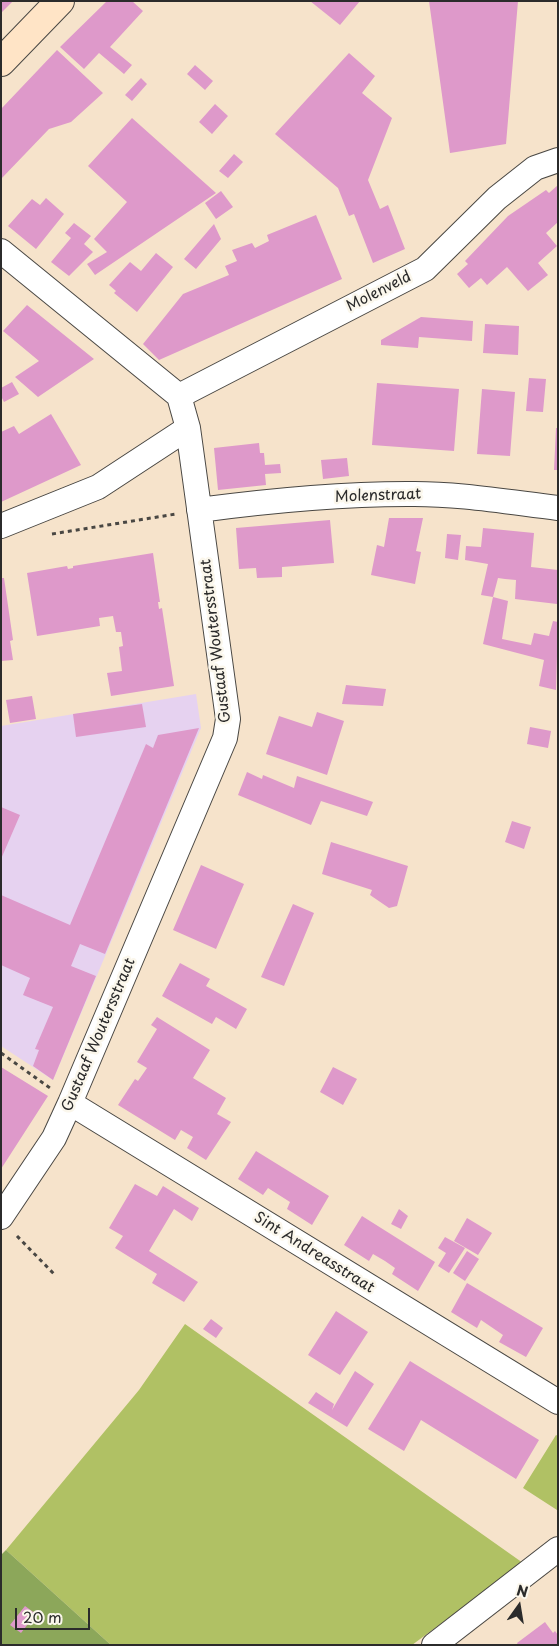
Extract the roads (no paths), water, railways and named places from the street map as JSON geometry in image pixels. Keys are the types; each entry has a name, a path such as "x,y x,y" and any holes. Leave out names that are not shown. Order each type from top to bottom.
{"main road":[{"path":"1,62 60,1"}],"street":[{"name":"Molenveld","path":"179,396 425,269 496,198 535,168 558,160"},
{"path":"1,251 179,396"},
{"name":"Gustaaf Woutersstraat","path":"8,1226 70,1103 225,738 228,719 188,428 179,396"},
{"path":"1,526 98,487 188,428"},
{"name":"Molenstraat","path":"199,510 337,497 408,494 469,497 558,508"},
{"name":"Sint Andreasstraat","path":"70,1103 558,1402"},
{"path":"434,1645 558,1549"}]}
